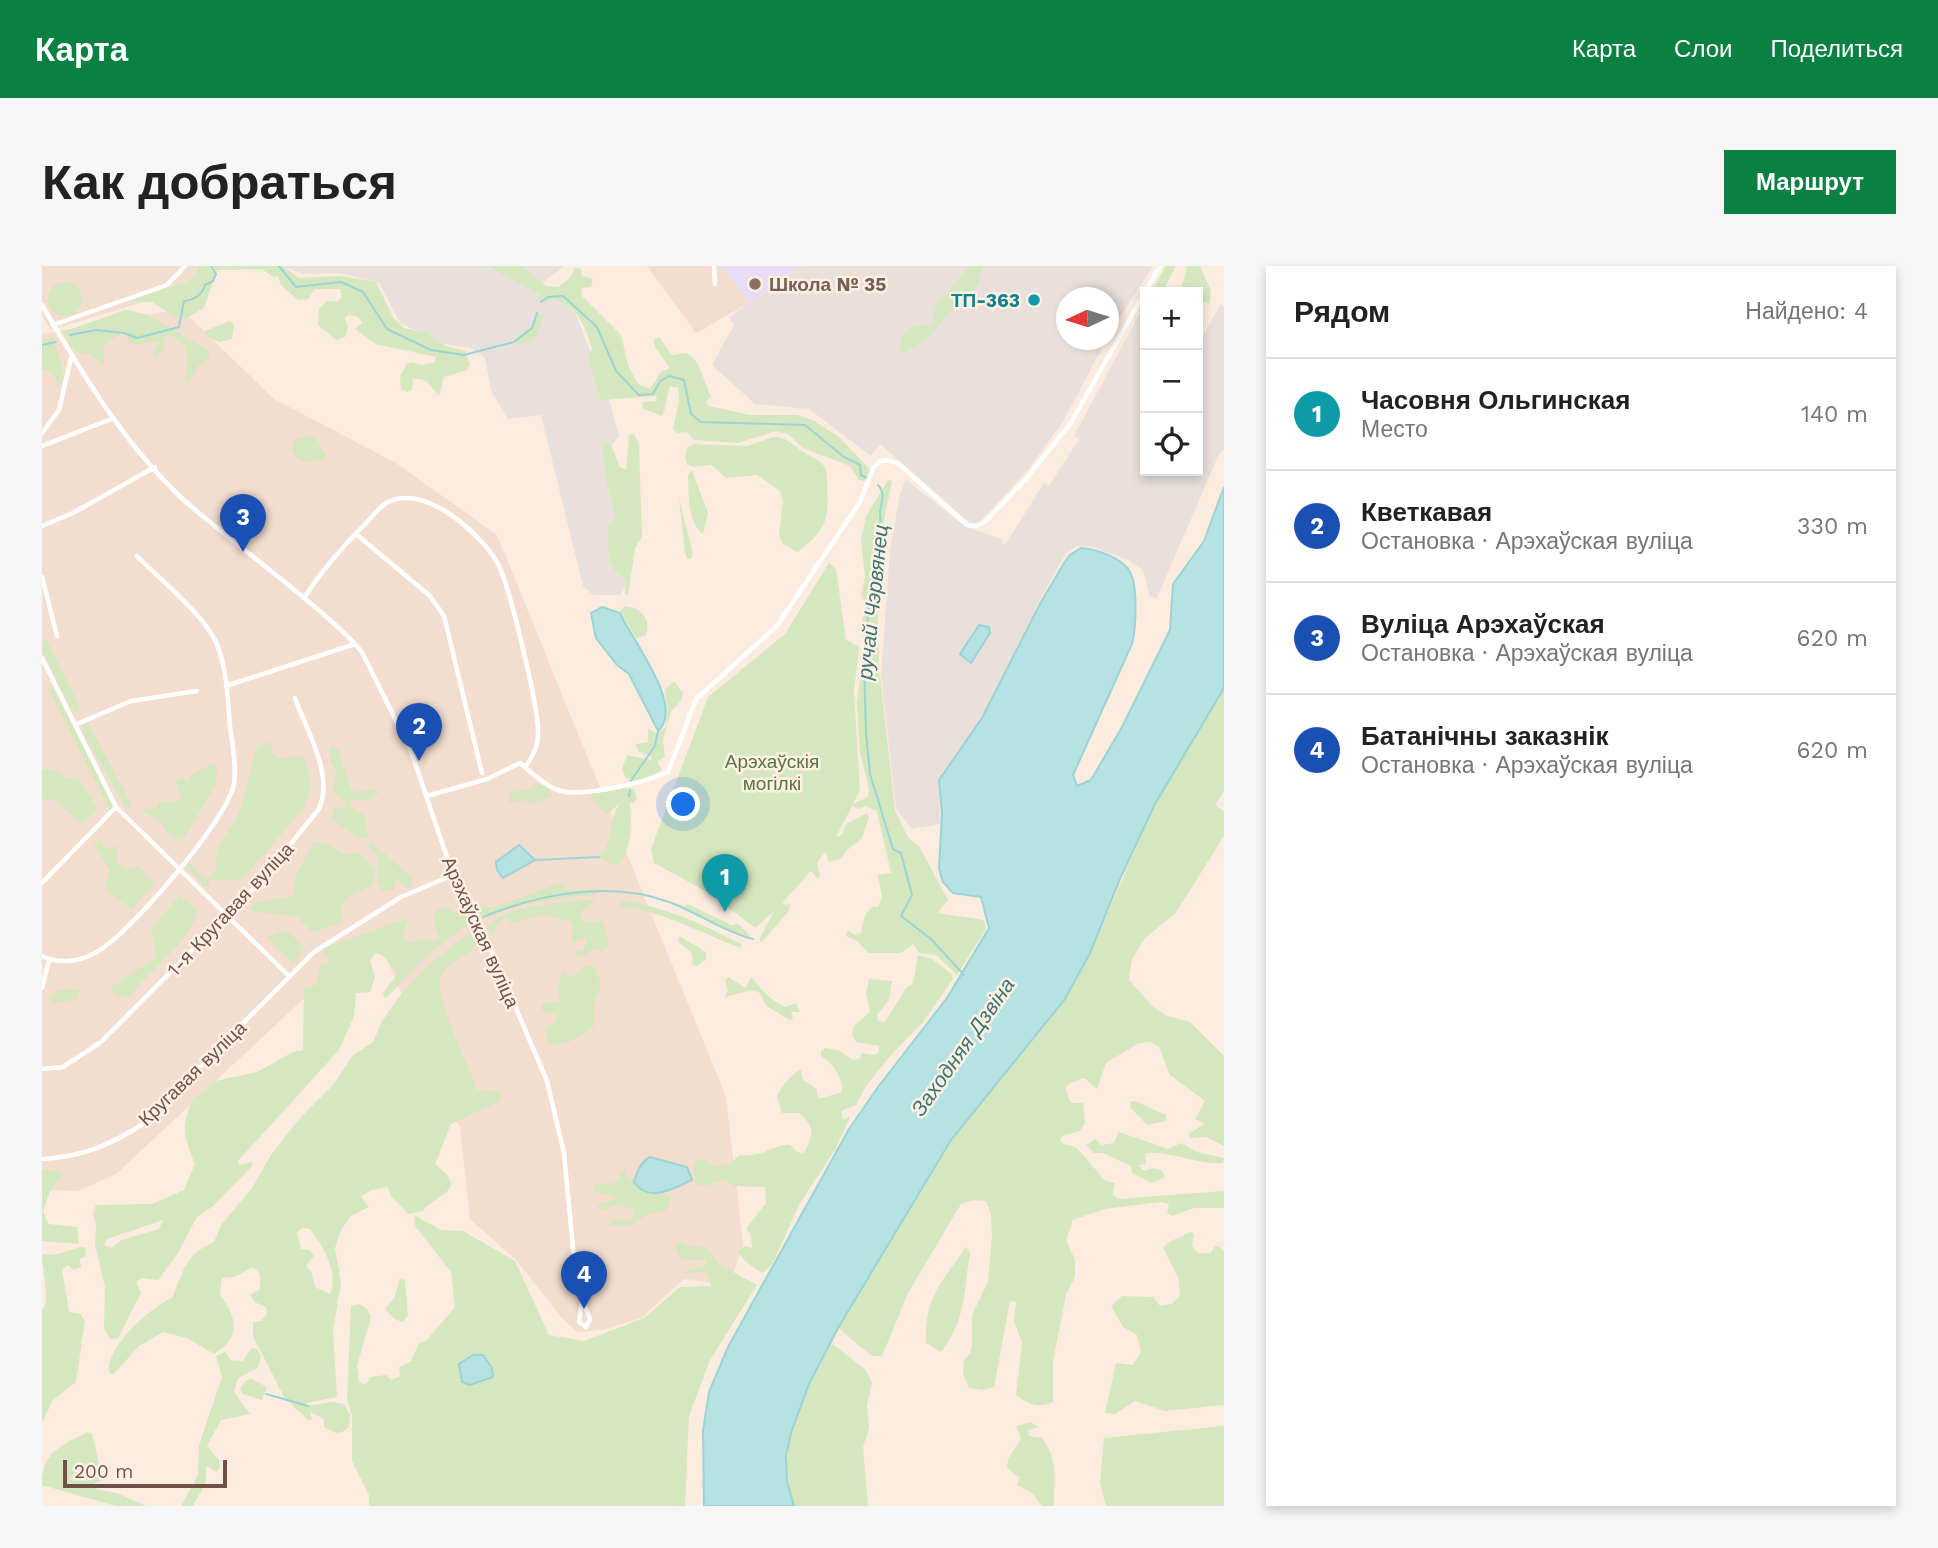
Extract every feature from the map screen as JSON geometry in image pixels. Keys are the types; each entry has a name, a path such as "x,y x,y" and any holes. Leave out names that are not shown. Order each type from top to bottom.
{"street":[{"path":"53,325 166,285 185,266"},
{"path":"714,266 715,284"},
{"path":"427,796 487,779 520,762 552,788 564,792 641,782 668,772 696,699 758,646 776,626 860,502 873,468 880,461 888,460 898,464 967,525 977,526 986,521 1026,480 1070,424 1160,266"},
{"name":"Арэхаўская вуліца","path":"42,307 71,357 114,418 192,507 356,644 400,728 427,796 453,875 489,946 547,1081 564,1153 573,1248 582,1300 590,1319 586,1327 579,1322 582,1300"},
{"path":"42,433 59,410 71,357"},
{"path":"42,446 114,418"},
{"path":"42,526 73,513 155,467"},
{"path":"304,598 328,561 386,503 402,498 420,498 438,506 491,553 504,579 538,722 536,750 525,767"},
{"path":"356,534 430,596 444,616 482,773"},
{"path":"42,956 49,960 65,961 94,954 113,939 179,870 232,795 234,765 226,686 213,636 137,556"},
{"path":"42,577 48,590 57,636"},
{"path":"226,686 356,644"},
{"path":"42,658 116,807 290,977"},
{"path":"77,724 131,701 197,691"},
{"name":"1-я Кругавая вуліца","path":"42,1069 63,1067 101,1042 278,863 318,809 324,797 323,774 295,698"},
{"path":"42,883 116,807"},
{"name":"Кругавая вуліца","path":"42,1158 88,1152 121,1139 143,1124 314,952 401,897 453,875"},
{"path":"42,988 49,960"}],"shaded area":[{"path":"42,266 209,266 198,282 172,293 51,330 42,316"},
{"path":"283,266 564,266 541,284 575,313 607,392 619,436 608,450 628,581 620,595 593,595 583,586 541,415 508,419 491,390 485,358 471,348 444,344 400,323 379,283 339,273 303,274"},
{"path":"647,266 722,266 749,303 696,333"},
{"name":"Школа № 35","path":"722,266 801,266 749,303"},
{"path":"801,266 1153,266 1119,319 1119,287 1056,287 1056,350 1101,350 1063,422 1026,472 978,524 971,524 880,444 871,456 809,409 755,404 712,365 734,325 729,317"},
{"path":"1220,305 1224,307 1224,450 1219,454 1157,598 1150,597 1143,570 1128,560 1093,547 1077,546 1066,553 982,718 939,780 940,824 912,829 896,809 881,675 890,550 900,494 906,480 965,526 1003,540 1002,544 1005,545 1044,483 1049,486 1079,439 1074,436 1140,312 1140,476 1203,476 1203,336"},
{"path":"181,309 274,399 396,463 497,535 726,1097 743,1244 730,1285 684,1279 641,1318 603,1330 577,1332 562,1318 516,1260 470,1219 460,1128 375,932 116,1174 78,1191 42,1190 42,334"}],"green space":[{"path":"200,266 283,266 299,278 341,276 376,282 393,317 404,328 427,333 446,346 465,351 470,365 467,370 444,377 439,395 419,379 413,379 412,390 407,392 401,389 400,376 407,364 435,362 436,357 376,344 355,329 362,323 358,317 348,315 345,318 348,327 345,337 336,340 318,325 319,309 327,301 338,302 342,297 340,289 315,289 308,299 298,300 281,285 278,276 273,277 262,269 217,270 204,308 185,319 174,316 152,302 128,301 186,282 194,277"},
{"path":"487,266 521,266 546,286 558,287 570,278 575,268 581,269 582,276 593,279 591,287 582,288 581,295 621,335 628,365 638,384 650,389 661,372 670,368 655,347 654,340 659,337 672,355 687,353 697,362 711,397 706,401 709,406 750,415 797,415 813,420 840,438 872,472 865,481 859,480 850,466 803,448 788,434 776,431 738,443 694,440 687,432 677,433 673,429 679,401 678,388 670,386 662,416 642,408 643,402 657,401 656,396 601,400 588,358 592,349 590,341 574,312 553,299 545,303 538,299 539,294"},
{"path":"970,266 982,266 978,285 959,301 928,339 903,354 899,347 905,333 912,327 935,324 933,313 937,305"},
{"path":"1166,266 1176,266 1166,287 1154,287"},
{"path":"1187,266 1200,266 1211,291 1209,304 1203,300 1203,287 1182,287"},
{"path":"65,282 77,287 82,299 77,311 65,316 53,311 48,299 53,287"},
{"path":"125,310 146,314 209,351 209,358 198,366 189,382 185,383 186,350 183,344 171,335 165,337 163,350 156,357 153,354 159,341 133,345 123,333 103,345 105,362 101,364 91,354 76,352 63,332"},
{"path":"537,312 544,317 536,337 516,346 515,339 532,327"},
{"path":"230,321 234,325 232,339 219,342 206,336 205,331"},
{"path":"54,338 63,374 60,386 51,371 42,370 42,340"},
{"path":"634,434 639,444 642,537 635,548 628,595 625,594 626,579 616,573 609,561 608,527 616,516 608,489 602,448 604,443 611,444 620,467 626,470 629,435"},
{"path":"306,436 316,438 326,456 324,459 304,462 297,459 292,449 295,440"},
{"path":"773,437 789,441 820,462 826,471 826,517 814,538 798,552 783,544 779,535 783,501 780,491 757,475 726,478 712,465 687,465 685,456 688,447 694,444 747,446"},
{"path":"692,470 708,513 703,534 691,515 688,475"},
{"name":"Арэхаўскія могілкі","path":"888,480 892,481 881,535 877,579 879,667 895,810 909,839 919,846 948,900 937,913 984,920 986,929 957,975 936,955 919,953 913,944 901,953 868,953 857,941 846,936 848,930 855,935 861,933 865,915 872,907 878,907 882,897 878,875 891,873 877,811 865,806 859,809 852,806 836,837 842,835 846,824 867,813 869,817 862,838 845,852 841,859 829,862 825,852 817,863 820,875 818,879 811,871 783,902 783,905 790,904 789,911 762,942 759,940 774,911 755,928 709,893 654,863 651,849 708,697 785,634 829,563 836,569 846,640 859,647 854,692 860,790 853,804 868,797 869,789 860,753 857,703 864,647 862,621 866,608 861,595 865,577 861,541 866,516"},
{"path":"679,498 693,553 691,559 687,559 685,553"},
{"path":"625,606 640,611 646,619 646,635 636,638 620,611"},
{"path":"46,639 81,709 74,713 42,650 42,642"},
{"path":"674,681 683,693 681,701 671,711 663,740 665,757 657,762 662,770 637,782 626,778 622,769 627,755 651,760 652,757 638,751 636,744 648,742 648,729 657,733 665,728 668,712 665,689"},
{"path":"51,685 113,804 110,811 48,688"},
{"path":"1224,688 1224,791 1215,805 1224,811 1224,836 1175,914 1146,937 1132,959 1129,980 1152,1006 1167,1016 1190,1022 1224,1056 1224,1146 1206,1137 1190,1138 1188,1134 1205,1124 1195,1119 1205,1101 1170,1075 1159,1047 1151,1042 1139,1043 1106,1063 1097,1089 1084,1078 1068,1084 1066,1090 1071,1103 1083,1103 1085,1123 1080,1131 1062,1136 1060,1141 1077,1149 1105,1181 1115,1183 1113,1194 1118,1199 1224,1191 1224,1208 1194,1208 1172,1216 1167,1213 1169,1204 1160,1202 1104,1209 1073,1220 1066,1240 1075,1260 1075,1277 1066,1295 1053,1361 1053,1402 1033,1404 1016,1395 1022,1343 1014,1321 1016,1302 1010,1301 994,1387 983,1390 969,1388 963,1373 964,1360 970,1354 972,1345 972,1315 988,1282 992,1236 991,1215 986,1201 974,1200 961,1204 908,1293 882,1356 872,1356 838,1328 951,1140 1065,999 1099,933 1155,804"},
{"path":"87,721 132,805 126,810 82,730"},
{"path":"270,742 273,754 278,759 303,755 312,785 304,808 242,879 208,880 211,885 208,888 185,867 189,863 207,880 217,870 219,847 241,808 257,747"},
{"path":"338,748 351,789 355,792 376,789 379,793 367,800 350,800 352,808 365,816 368,838 359,839 331,819 334,809 345,806 344,801 332,791 337,774 330,761 329,749"},
{"path":"212,764 217,767 216,784 184,838 178,840 169,836 160,821 143,812 145,807 155,810 159,802 178,801 181,797 176,782 181,778 188,781 192,774"},
{"path":"42,770 58,770 65,779 77,776 98,808 84,823 80,823 55,800 42,799"},
{"path":"536,783 548,788 552,797 530,804 524,800 509,803 510,792 529,789"},
{"path":"625,788 634,789 637,798 634,803 630,803 628,846 622,861 616,866 599,857 608,843 613,818 621,802 606,815 591,797 593,794"},
{"path":"100,838 106,849 118,846 117,863 128,869 139,866 150,880 156,882 132,909 108,893 105,887 110,871 94,844"},
{"path":"371,841 413,879 411,887 405,888 395,878 396,888 382,891 377,882 378,858 369,846"},
{"path":"314,842 323,842 344,854 360,853 375,869 373,885 351,896 341,905 343,922 312,932 296,916 255,912 250,908 257,902 294,896 295,877"},
{"path":"562,883 564,890 596,890 596,894 527,903 488,917 484,917 479,911 481,906 509,903"},
{"path":"180,895 197,910 188,932 128,998 114,994 110,988 157,957 151,929"},
{"path":"596,901 581,911 582,921 603,921 609,945 602,952 593,948 587,956 575,957 576,952 583,950 587,942 586,938 572,943 572,922 543,914 511,924 510,918 499,921 491,936 487,925 497,918 522,909"},
{"path":"624,901 684,918 741,944 741,948 666,918 619,906 618,903"},
{"path":"688,904 731,925 738,924 748,933 750,939 680,908"},
{"path":"446,907 452,912 465,913 467,925 431,952 385,999 383,993 398,973 383,956 376,953 370,960 375,977 370,992 356,993 354,1016 339,1050 238,1161 239,1165 252,1162 252,1166 213,1206 197,1217 178,1253 158,1280 142,1278 136,1282 141,1293 118,1338 110,1339 104,1328 105,1287 95,1245 96,1225 93,1213 96,1205 152,1204 184,1190 195,1164 185,1130 194,1097 206,1091 211,1082 257,1072 293,1052 303,1050 304,988 316,985 321,965 329,963 329,958 323,953 327,947 405,919 409,919 403,933 404,941 411,943 422,938 433,942 440,938 434,924 434,911","holes":["163,1220 159,1229 121,1240 112,1248 104,1245 107,1239"]},
{"path":"288,931 305,949 294,964 267,938"},
{"path":"468,933 474,933 478,943 441,976 442,998 477,1090 500,1091 500,1101 451,1124 435,1164 450,1180 448,1191 423,1211 408,1214 392,1197 387,1187 371,1190 361,1197 369,1207 351,1216 341,1230 335,1248 341,1283 333,1331 337,1397 306,1403 307,1406 332,1402 344,1404 350,1415 349,1427 340,1433 334,1432 324,1427 324,1419 310,1412 312,1419 309,1421 284,1397 253,1336 253,1322 261,1321 267,1314 266,1307 254,1302 250,1295 260,1290 260,1274 253,1267 234,1277 222,1278 220,1294 230,1311 234,1326 229,1340 214,1354 187,1338 163,1332 139,1346 113,1375 109,1372 110,1362 122,1340 142,1319 172,1298 185,1266 197,1251 214,1242 221,1225 251,1189 271,1155 300,1118 334,1084 352,1056 373,1042 382,1021 402,993 428,966","holes":["302,1228 310,1229 320,1243 331,1269 330,1294 315,1287 311,1271 306,1266 314,1256 309,1250 301,1249 297,1232"]},
{"path":"679,936 706,952 706,959 697,966 693,965 692,953 678,942"},
{"path":"918,955 932,959 952,974 953,979 923,1022 866,1086 856,1105 841,1111 843,1119 850,1117 836,1148 799,1205 772,1265 763,1273 745,1261 738,1251 745,1246 752,1248 751,1234 746,1229 766,1203 765,1187 733,1186 724,1180 705,1186 696,1185 693,1168 697,1160 703,1159 714,1166 730,1164 740,1155 756,1155 783,1145 790,1145 797,1152 804,1153 811,1136 808,1122 799,1113 782,1113 777,1096 779,1092 790,1077 801,1070 803,1080 817,1089 818,1099 840,1093 843,1087 840,1078 832,1065 821,1056 821,1051 825,1048 838,1050 853,1060 860,1059 862,1053 874,1055 879,1052 879,1046 856,1042 852,1035 854,1026 870,1012 866,994 869,979 892,981 889,1000 877,1015 878,1021 885,1022 906,988 913,984"},
{"path":"587,965 595,968 600,986 595,999 593,1028 569,1042 549,1044 545,1029 558,1020 556,1015 543,1011 541,1006 543,1003 560,1002 558,985 563,972 572,977"},
{"path":"728,977 746,988 751,977 776,1002 786,1007 796,1003 800,1012 791,1012 793,1019 790,1020 766,1006 760,993 752,990 725,997 728,990 725,980"},
{"path":"59,989 78,990 78,999 53,1003 48,999"},
{"path":"1135,1101 1166,1115 1166,1121 1147,1125 1130,1107 1130,1102"},
{"path":"1119,1132 1168,1149 1181,1143 1197,1152 1224,1158 1223,1163 1161,1153 1145,1154 1146,1164 1138,1165 1144,1171 1153,1168 1162,1170 1165,1177 1152,1183 1132,1173 1131,1166 1103,1153 1094,1153 1086,1145 1096,1139 1101,1145 1114,1143"},
{"path":"42,1170 64,1172 50,1191 43,1211 48,1224 77,1227 79,1244 42,1241"},
{"path":"623,1170 627,1171 625,1178 631,1179 639,1189 671,1195 667,1208 648,1214 634,1225 608,1225 615,1219 631,1221 635,1211 617,1204 601,1211 597,1205 618,1198 594,1191 594,1185 615,1183"},
{"path":"414,1215 441,1230 463,1231 515,1261 549,1335 584,1341 644,1318 680,1287 712,1286 705,1271 687,1274 686,1271 706,1266 706,1260 681,1260 675,1247 678,1242 688,1246 706,1247 719,1264 757,1285 710,1360 689,1416 685,1506 369,1506 369,1495 352,1461 352,1416 347,1399 351,1306 359,1304 367,1309 371,1317 357,1366 359,1382 365,1385 371,1377 386,1375 391,1380 400,1376 399,1367 411,1361 419,1343 425,1342 455,1307 451,1272 415,1226"},
{"path":"1191,1232 1194,1234 1192,1246 1198,1253 1211,1253 1214,1247 1219,1246 1224,1251 1224,1405 1165,1411 1135,1401 1115,1414 1105,1413 1116,1363 1133,1365 1141,1352 1137,1335 1123,1327 1111,1306 1122,1296 1153,1297 1160,1306 1172,1304 1180,1295 1178,1277 1163,1248 1169,1242"},
{"path":"85,1247 86,1256 80,1259 81,1267 74,1270 67,1265 62,1270 69,1312 80,1314 85,1321 76,1382 53,1400 42,1423 42,1310 46,1293 42,1254"},
{"path":"966,1247 970,1253 963,1305 956,1328 941,1352 926,1343 928,1314 936,1291"},
{"path":"400,1279 405,1280 408,1315 403,1322 394,1319 385,1309 394,1298"},
{"path":"831,1343 865,1369 872,1383 867,1405 869,1428 863,1447 868,1506 794,1506 788,1485 790,1443 802,1402"},
{"path":"251,1348 257,1349 261,1356 258,1368 238,1378 234,1392 250,1414 221,1420 207,1446 219,1460 220,1467 217,1472 206,1466 206,1482 193,1506 181,1506 198,1475 199,1445 222,1377 216,1356 225,1352 231,1360 243,1361"},
{"path":"252,1379 267,1387 262,1400 243,1394 240,1389 246,1380"},
{"path":"1031,1422 1038,1427 1028,1430 1029,1436 1042,1438 1051,1455 1054,1506 1042,1506 1031,1492 1017,1485 1020,1478 1007,1468 1008,1459 1021,1439 1016,1426"},
{"path":"1224,1426 1224,1506 1106,1506 1100,1483 1104,1438"},
{"path":"88,1432 92,1434 103,1481 95,1483 95,1489 117,1493 146,1506 116,1506 42,1485 45,1464 49,1457 62,1446"}],"water":[{"name":"Заходняя Дзвіна","path":"1224,487 1224,688 1155,804 1090,953 1065,999 951,1140 838,1328 809,1384 791,1433 786,1456 787,1481 794,1506 704,1506 703,1431 709,1392 728,1347 849,1129 947,998 989,928 981,897 953,893 943,882 939,869 942,814 939,780 982,718 1064,563 1081,548 1094,550 1122,562 1133,579 1135,597 1132,644 1073,775 1077,786 1091,780 1122,727 1170,630 1173,584 1204,541"},
{"path":"602,607 620,613 654,673 665,706 665,720 658,731 629,674 617,665 596,638 591,613"},
{"path":"979,625 989,627 990,633 971,663 960,654"},
{"path":"519,845 535,860 503,878 497,870 496,862"},
{"path":"650,1157 687,1167 692,1180 662,1192 640,1189 634,1182 635,1178 642,1164"},
{"path":"473,1355 483,1355 492,1368 493,1377 470,1385 462,1382 459,1364"}],"waterway":[{"name":"ручай Чэрвянец","path":"70,335 96,330 124,333 137,338 179,327 184,301 198,296 205,285 213,281 216,274 211,266"},
{"name":"ручай Чэрвянец","path":"279,266 296,287 341,282 363,292 387,329 431,350 464,355 514,342 532,328 537,313"},
{"name":"ручай Чэрвянец","path":"541,302 548,297 563,296 597,327 616,371 639,395 653,394 660,381 669,376 684,380 691,414 701,422 805,425 844,457 860,465 861,475 867,478"},
{"name":"ручай Чэрвянец","path":"42,345 56,342"},
{"name":"ручай Чэрвянец","path":"878,485 882,494 881,521 876,528 864,659 870,774 893,849 901,853 912,895 901,916 931,939 964,975"},
{"path":"630,782 655,746 658,731"},
{"path":"629,796 630,790"},
{"path":"535,860 599,857"},
{"path":"483,917 551,896 599,891 623,892 669,902 753,939"},
{"path":"266,1394 308,1406"}],"place":[{"name":"Школа № 35","path":"755,284"},
{"name":"ТП-363","path":"1034,300"},
{"name":"Вуліца Арэхаўская","path":"243,552"},
{"name":"Кветкавая","path":"419,761"},
{"name":"Часовня Ольгинская","path":"725,912"},
{"name":"Батанічны заказнік","path":"584,1309"}]}
